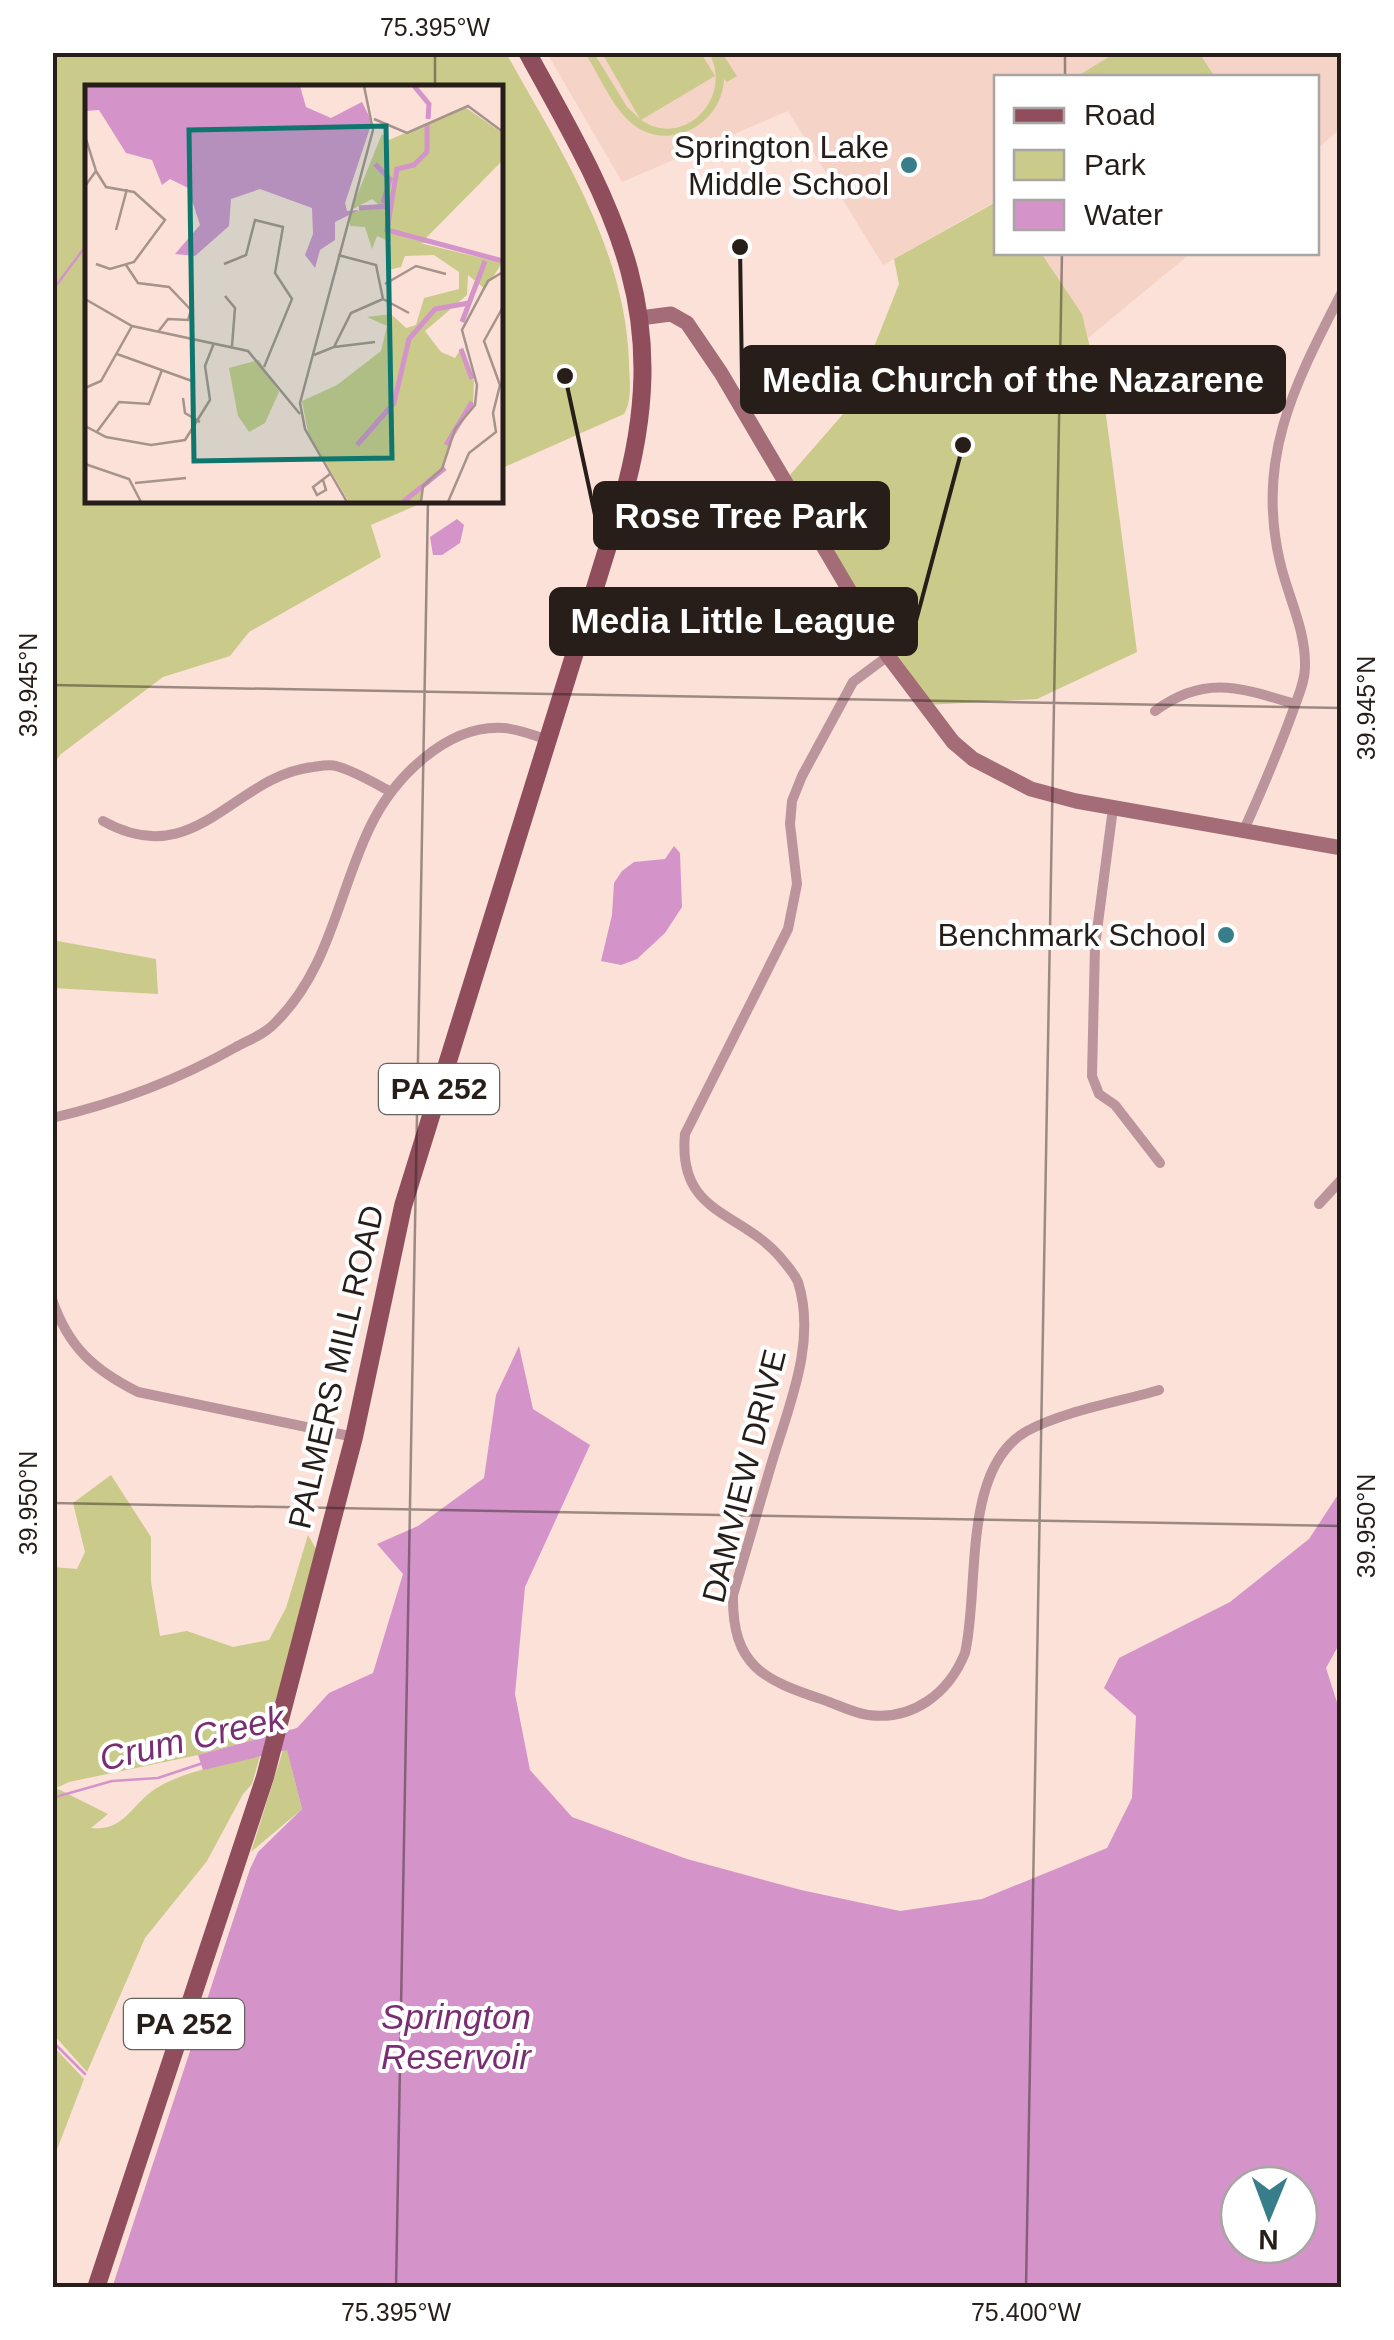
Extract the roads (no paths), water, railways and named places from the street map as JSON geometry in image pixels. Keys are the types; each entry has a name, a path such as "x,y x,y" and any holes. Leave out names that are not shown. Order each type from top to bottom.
{"main road":[{"name":"PA 252","path":"526,52 610,211 629,265 640,318"},
{"path":"640,318 671,314 687,323 721,373 888,656 953,742 973,759 1031,788 1113,808 1342,848"},
{"name":"PALMERS MILL ROAD","path":"99,2279 265,1777 354,1437 403,1206 629,476 644,401 640,318"}],"street":[{"path":"1242,832 1266,782 1306,668 1274,522 1278,434 1296,382 1342,292"},
{"name":"DAMVIEW DRIVE","path":"888,656 853,682 802,776 792,801 790,824 797,884 788,929 685,1134 682,1160 690,1183 704,1203 770,1242 797,1279 804,1319 800,1370 733,1595 733,1627 742,1648 764,1676 867,1715 898,1715 936,1697 965,1653 980,1516 988,1478 1004,1450 1026,1432 1160,1390"},
{"path":"1155,710 1172,698 1201,687 1226,686 1295,704"},
{"path":"52,1118 178,1078 273,1026 302,990 325,948 370,826 391,792 424,758 460,736 482,729 504,728 548,740"},
{"path":"103,821 122,832 146,836 188,832 268,780 301,768 333,765 391,792"},
{"path":"1113,808 1095,946 1092,1076 1099,1094 1115,1105 1160,1162"},
{"path":"1319,1204 1342,1179"},
{"path":"52,1299 73,1344 86,1360 106,1376 143,1394 354,1437"}],"water":[{"path":"457,519 464,525 460,543 442,555 433,555 430,537"},
{"path":"674,846 680,853 682,907 665,933 637,959 621,965 601,961 612,915 614,883 634,862 665,859"},
{"name":"Springton Reservoir","path":"519,1346 533,1409 590,1445 525,1587 515,1694 530,1770 572,1817 687,1859 801,1890 900,1911 982,1899 1107,1848 1132,1798 1136,1716 1104,1688 1119,1658 1230,1602 1309,1539 1341,1490 1341,1641 1326,1668 1342,1718 1341,2287 112,2288 250,1869 258,1852 302,1809 287,1750 203,1770 198,1755 297,1728 329,1693 373,1673 403,1574 377,1544 418,1526 484,1478 496,1395"}],"waterway":[{"path":"52,291 85,247"},
{"name":"Crum Creek","path":"52,1798 112,1781 158,1778 203,1763"},
{"path":"52,2041 85,2074"}],"place":[{"name":"Springton Lake Middle School","path":"909,165"},
{"name":"Media Church of the Nazarene","path":"740,247"},
{"name":"Rose Tree Park","path":"565,376"},
{"name":"Media Little League","path":"963,445"},
{"name":"Benchmark School","path":"1226,935"}]}
